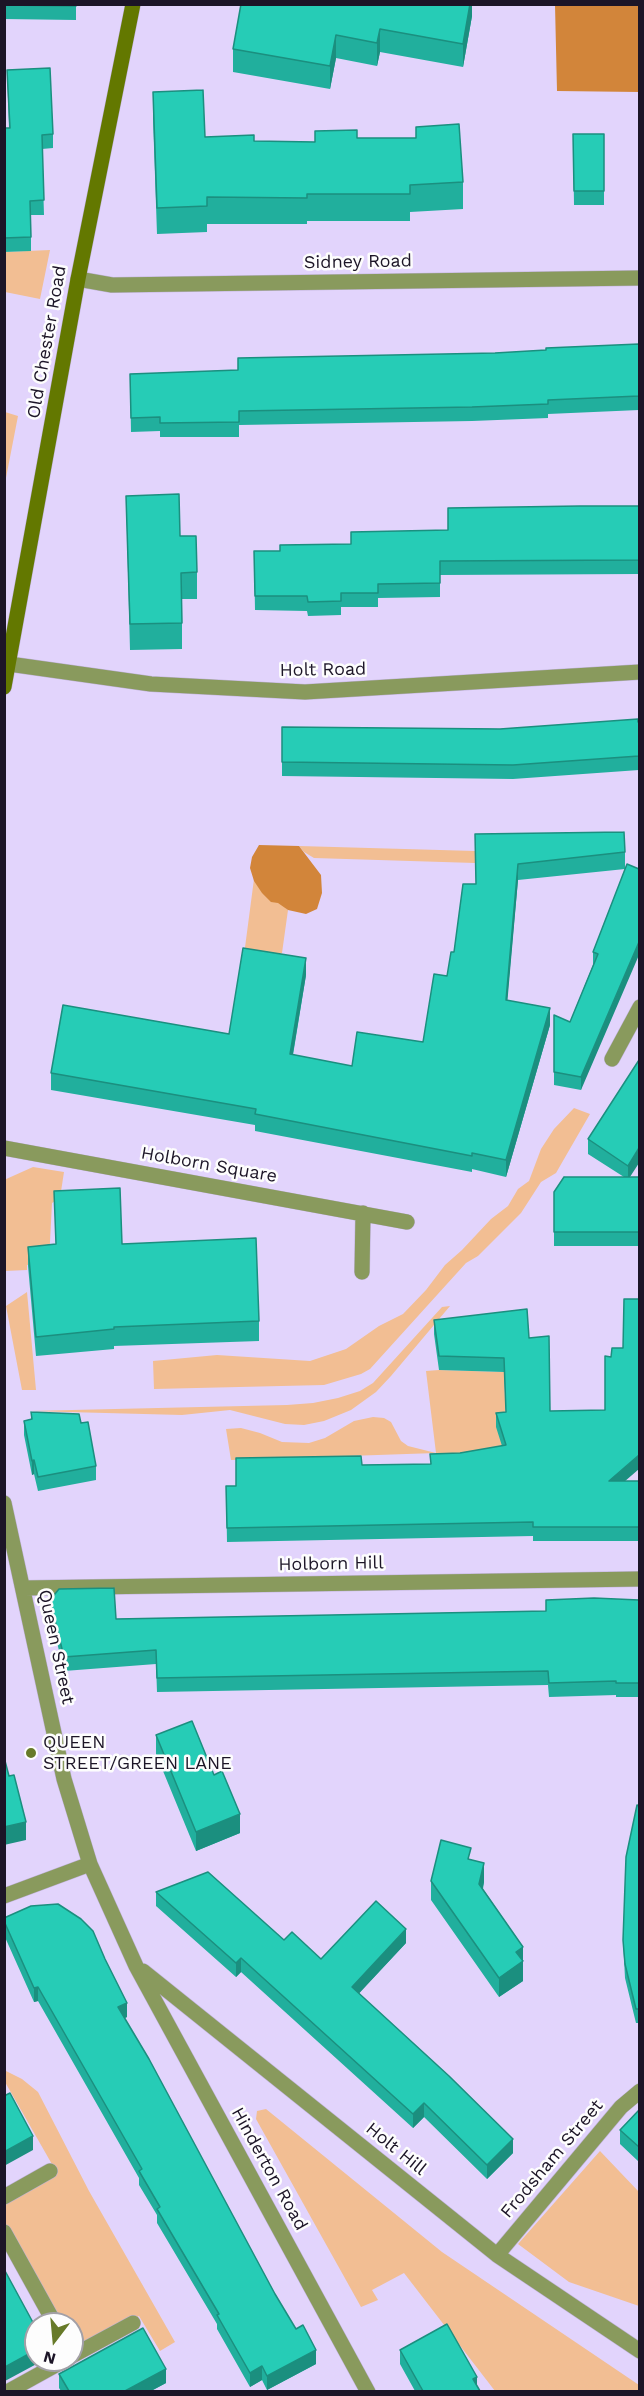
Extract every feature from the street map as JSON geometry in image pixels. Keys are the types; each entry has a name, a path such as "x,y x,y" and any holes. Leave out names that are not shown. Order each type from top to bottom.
{"main road":[{"name":"Old Chester Road","path":"4,687 78,279 133,4"}],"street":[{"name":"Sidney Road","path":"78,279 112,285 639,278"},
{"name":"Holt Road","path":"9,664 151,684 305,692 639,672"},
{"path":"612,1059 639,1007"},
{"name":"Holborn Square","path":"4,1148 406,1222"},
{"path":"362,1272 363,1213"},
{"name":"Queen Street","path":"4,1503 64,1779 90,1864 136,1966"},
{"name":"Holborn Hill","path":"24,1588 639,1579"},
{"path":"4,1896 90,1864"},
{"name":"Holt Hill","path":"136,1966 497,2255 639,2350"},
{"name":"Hinderton Road","path":"136,1966 368,2391"},
{"name":"Frodsham Street","path":"497,2255 621,2107 639,2091"},
{"path":"4,2197 50,2171"},
{"path":"4,2232 48,2312"},
{"path":"84,2350 133,2323"},
{"path":"7,2391 43,2372"}],"shaded area":[{"path":"555,5 639,5 639,92 557,91"},
{"path":"50,250 40,299 5,292 5,252"},
{"path":"4,412 18,416 5,483"},
{"path":"259,845 299,846 321,875 322,893 317,909 306,914 288,910 278,903 271,902 262,893 254,881 250,868 252,857"},
{"path":"299,846 475,851 475,863 314,858"},
{"path":"254,879 288,910 282,953 271,960 244,955"},
{"path":"574,1108 590,1114 556,1173 541,1182 521,1213 478,1256 466,1263 370,1369 324,1385 154,1389 153,1361 217,1355 310,1361 346,1349 379,1326 403,1314 426,1290 445,1265 491,1219 508,1206 518,1189 529,1181 541,1149 554,1129"},
{"path":"33,1167 64,1172 60,1198 52,1203 49,1261 27,1265 27,1270 5,1271 4,1180"},
{"path":"27,1292 36,1390 22,1390 6,1306"},
{"path":"450,1306 376,1392 351,1410 324,1421 304,1425 285,1424 230,1410 182,1415 29,1411 287,1405 338,1398 360,1391 373,1383 442,1307"},
{"path":"426,1371 504,1372 506,1426 504,1454 437,1456"},
{"path":"373,1417 384,1418 391,1422 401,1441 408,1446 436,1453 231,1460 226,1429 241,1428 282,1442 309,1443 325,1438 354,1421"},
{"path":"4,2070 22,2079 38,2092 89,2191 175,2342 160,2351 139,2316 84,2344 84,2312 53,2312 5,2224 5,2203 57,2173 5,2082"},
{"path":"266,2109 442,2252 639,2385 639,2391 495,2391 404,2273 372,2290 378,2300 361,2307 256,2119 257,2111"},
{"path":"600,2151 639,2192 639,2306 569,2282 518,2244"}],"building":[{"path":"76,4 76,6 4,5"},
{"path":"241,4 470,4 463,44 380,29 377,43 336,35 330,66 233,49"},
{"path":"50,68 53,134 42,135 44,200 30,201 31,237 4,238 4,128 10,128 7,70"},
{"path":"203,90 205,137 254,135 254,141 315,142 315,131 357,130 357,138 416,138 416,127 459,124 463,182 410,185 410,194 307,194 307,198 207,197 207,206 157,208 153,92"},
{"path":"573,134 604,134 604,191 574,191"},
{"path":"639,344 639,396 548,400 548,404 472,407 239,411 239,422 160,423 160,417 131,418 130,374 238,370 238,358 495,353 546,350 546,348"},
{"path":"179,494 180,536 196,536 197,572 181,573 182,623 130,624 126,496"},
{"path":"639,506 639,560 440,561 440,583 378,584 378,593 341,593 341,601 308,602 307,596 255,596 254,551 280,551 280,545 351,544 351,532 448,530 448,508"},
{"path":"638,719 639,756 513,765 282,762 282,727 500,729"},
{"path":"624,832 625,852 518,864 506,1000 550,1008 506,1160 472,1153 472,1156 255,1114 256,1109 51,1073 63,1005 229,1034 243,948 306,958 290,1054 352,1066 357,1032 423,1042 434,974 447,976 451,952 454,952 463,884 476,884 475,834"},
{"path":"627,864 639,869 639,942 581,1077 554,1072 554,1015 570,1022 598,954 593,952"},
{"path":"639,1060 639,1148 628,1166 588,1139"},
{"path":"564,1177 639,1177 639,1232 554,1232 554,1192"},
{"path":"120,1188 122,1244 256,1238 259,1321 114,1327 114,1329 36,1337 28,1247 56,1244 54,1191"},
{"path":"624,1299 639,1299 639,1455 609,1481 639,1481 639,1527 533,1527 533,1522 227,1528 226,1486 236,1486 236,1458 361,1456 362,1465 431,1464 430,1454 460,1453 506,1445 496,1413 506,1412 504,1358 439,1356 434,1320 527,1309 529,1338 549,1336 550,1411 605,1410 605,1356 611,1357 612,1348 623,1348"},
{"path":"31,1412 79,1414 81,1423 88,1422 96,1466 38,1477 34,1460 32,1461 24,1421 32,1419"},
{"path":"114,1588 116,1619 546,1611 546,1600 594,1598 639,1600 639,1683 616,1683 616,1681 549,1683 548,1671 157,1678 156,1650 64,1657 50,1600 59,1589"},
{"path":"192,1721 214,1775 222,1771 240,1814 196,1832 156,1735"},
{"path":"4,1757 9,1776 14,1775 26,1822 4,1827"},
{"path":"637,1805 639,1806 639,2009 636,2009 625,1964 623,1940 626,1857"},
{"path":"441,1840 471,1848 468,1859 484,1863 479,1884 523,1947 516,1952 523,1961 499,1978 431,1881"},
{"path":"208,1872 284,1940 292,1932 321,1959 376,1901 406,1929 352,1987 449,2076 513,2139 487,2165 424,2103 413,2114 241,1958 236,1963 156,1892"},
{"path":"58,1904 81,1919 93,1931 127,2003 118,2007 149,2059 275,2294 296,2329 303,2325 316,2350 267,2376 262,2366 250,2373 217,2315 219,2314 157,2209 160,2207 139,2171 142,2169 38,1987 34,1988 4,1921 4,1918 31,1906"},
{"path":"10,2093 33,2136 4,2152 4,2096"},
{"path":"639,2110 639,2147 620,2130"},
{"path":"4,2269 27,2312 24,2312 24,2357 5,2367"},
{"path":"447,2324 477,2377 473,2379 480,2391 423,2391 400,2350"},
{"path":"143,2328 166,2369 125,2391 69,2391 59,2374 84,2372 84,2360"}],"place":[{"name":"QUEEN STREET/GREEN LANE","path":"31,1753"}]}
